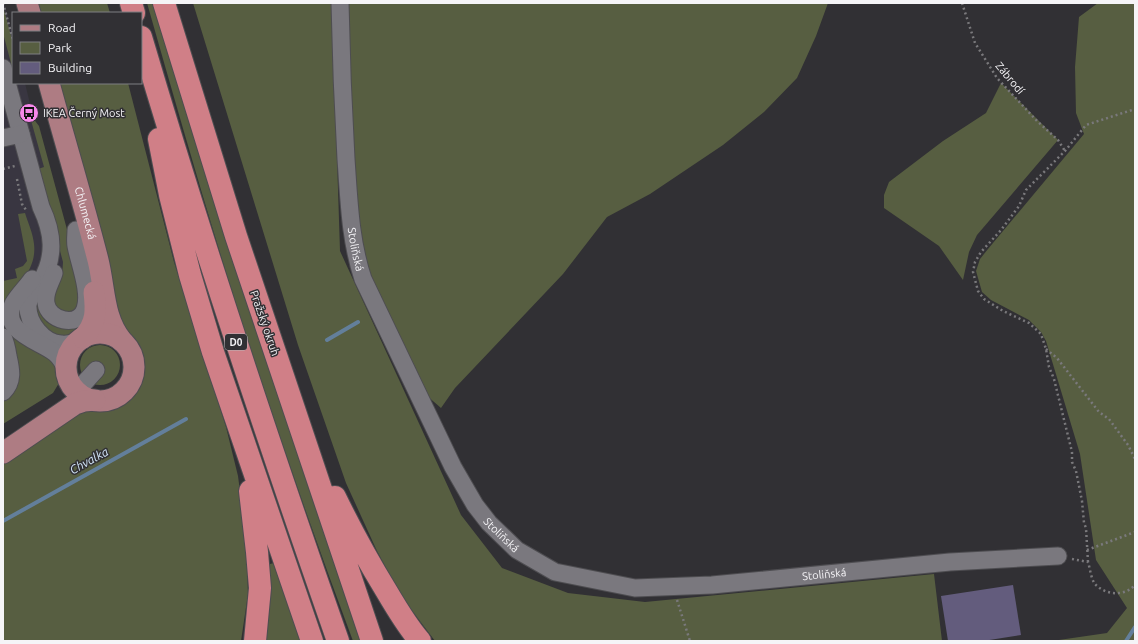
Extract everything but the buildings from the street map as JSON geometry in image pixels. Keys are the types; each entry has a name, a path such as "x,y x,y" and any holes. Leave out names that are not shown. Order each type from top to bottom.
{"highway":[{"name":"Pražský okruh","path":"164,3 234,229 372,641"},
{"path":"142,38 171,202 190,275 213,352 244,446 312,641"},
{"name":"D0","path":"142,38 181,169 246,373 338,641"},
{"path":"298,423 350,527 403,619 420,641"},
{"path":"244,446 260,588 255,641"}],"main road":[{"name":"Chlumecká","path":"35,84 76,230 88,261 95,303 95,313 89,332 82,339"},
{"name":"Chlumecká","path":"49,84 99,262 110,321 116,335 122,341"},
{"path":"3,453 75,404 84,401 77,385 67,362 70,352 75,344 94,334 114,336 122,341 129,350 133,359 134,370 130,382 125,390 106,400 77,385"},
{"path":"3,436 54,403 65,391 77,385"}],"lane":[{"name":"Stoliňská","path":"340,3 341,75 350,224 357,262 363,279 446,452 472,499 489,523 517,550 555,572 635,588 712,585 950,562 1058,556"},
{"path":"3,68 21,134 34,210 42,237 38,267 8,319 6,343 12,373 10,382 3,392"},
{"path":"3,138 21,134"},
{"path":"34,210 48,221 55,252 53,277 46,296 47,308 56,318 62,320 78,318 83,312 86,302 84,275 75,245 76,230"},
{"path":"51,236 51,252 48,266 30,300 28,308 29,316 38,331 50,341 66,344 82,339"},
{"path":"8,319 29,316"},
{"path":"8,319 28,338 54,352 77,385 96,370"},
{"path":"3,368 3,379"},
{"path":"380,580 405,641"}],"path":[{"path":"3,3 12,36"},
{"name":"Zábrodí","path":"962,3 975,43 997,78 1037,121 1058,140 1065,151"},
{"path":"1135,109 1086,125 1065,151 1026,190 1019,206 1001,230 981,252 975,262 973,272 978,291 984,299 1003,311 1029,322 1041,334 1072,452 1072,462 1076,471 1086,528 1088,562 1094,583 1105,592 1117,594 1133,588 1135,585"},
{"path":"16,174 22,204 34,210"},
{"path":"1046,349 1057,358 1099,412 1109,419 1128,445 1135,459"},
{"path":"1088,550 1135,532"},
{"path":"1058,556 1088,562"},
{"path":"672,586 690,641"}],"shaded area":[{"path":"4,3 12,32 12,84 25,84 55,208 76,282 45,389 3,414"}],"green space":[{"path":"35,3 107,3 110,12 38,12"},
{"path":"147,3 154,3 361,641 353,641 261,381 216,240"},
{"path":"193,3 332,3 340,251 461,515 502,568 568,593 645,602 934,574 942,641 435,641 401,596 377,551 346,483 298,345"},
{"path":"348,3 828,3 816,36 797,78 764,112 723,145 650,194 607,217 563,274 455,388 441,408 426,395 365,267 355,204"},
{"path":"1098,3 1135,3 1135,641 1052,641 1107,633 1127,608 1096,560 1080,454 1046,341 1041,332 1029,320 991,300 982,292 976,271 980,259 1084,134 1076,113 1075,67 1079,17"},
{"path":"3,6 12,39 12,67 3,33"},
{"path":"1001,83 1058,140 977,235 969,252 963,280 939,246 884,208 884,195 889,182 943,141 986,113"},
{"path":"57,84 128,84 174,262 226,427 238,476 246,537 248,594 241,641 3,641 3,457 76,413 116,404 132,391 140,376 141,369 139,355 134,343 121,328"},
{"path":"29,113 39,126 78,270 82,301 73,313 58,312 52,298 62,277 63,262 38,169 44,167"},
{"path":"25,213 32,232 34,244 33,261 15,290 3,303 3,281 17,278 15,269 23,266 27,261 18,214"},
{"path":"38,299 41,314 50,324 64,329 79,327 72,336 55,338 34,314"},
{"path":"8,333 47,353 60,372 59,383 53,393 3,424 3,397"},
{"path":"100,345 108,347 114,351 118,357 120,365 118,373 114,379 108,383 100,385 92,383 86,379 82,373 80,365 82,357 86,351 92,347"},
{"path":"274,563 302,641 265,641 270,591 270,564"}],"waterway":[{"name":"Chvalka","path":"327,340 358,322"},
{"name":"Chvalka","path":"3,521 186,419"},
{"path":"1126,641 1135,627"}],"place":[{"name":"IKEA Černý Most","path":"29,113"}]}
